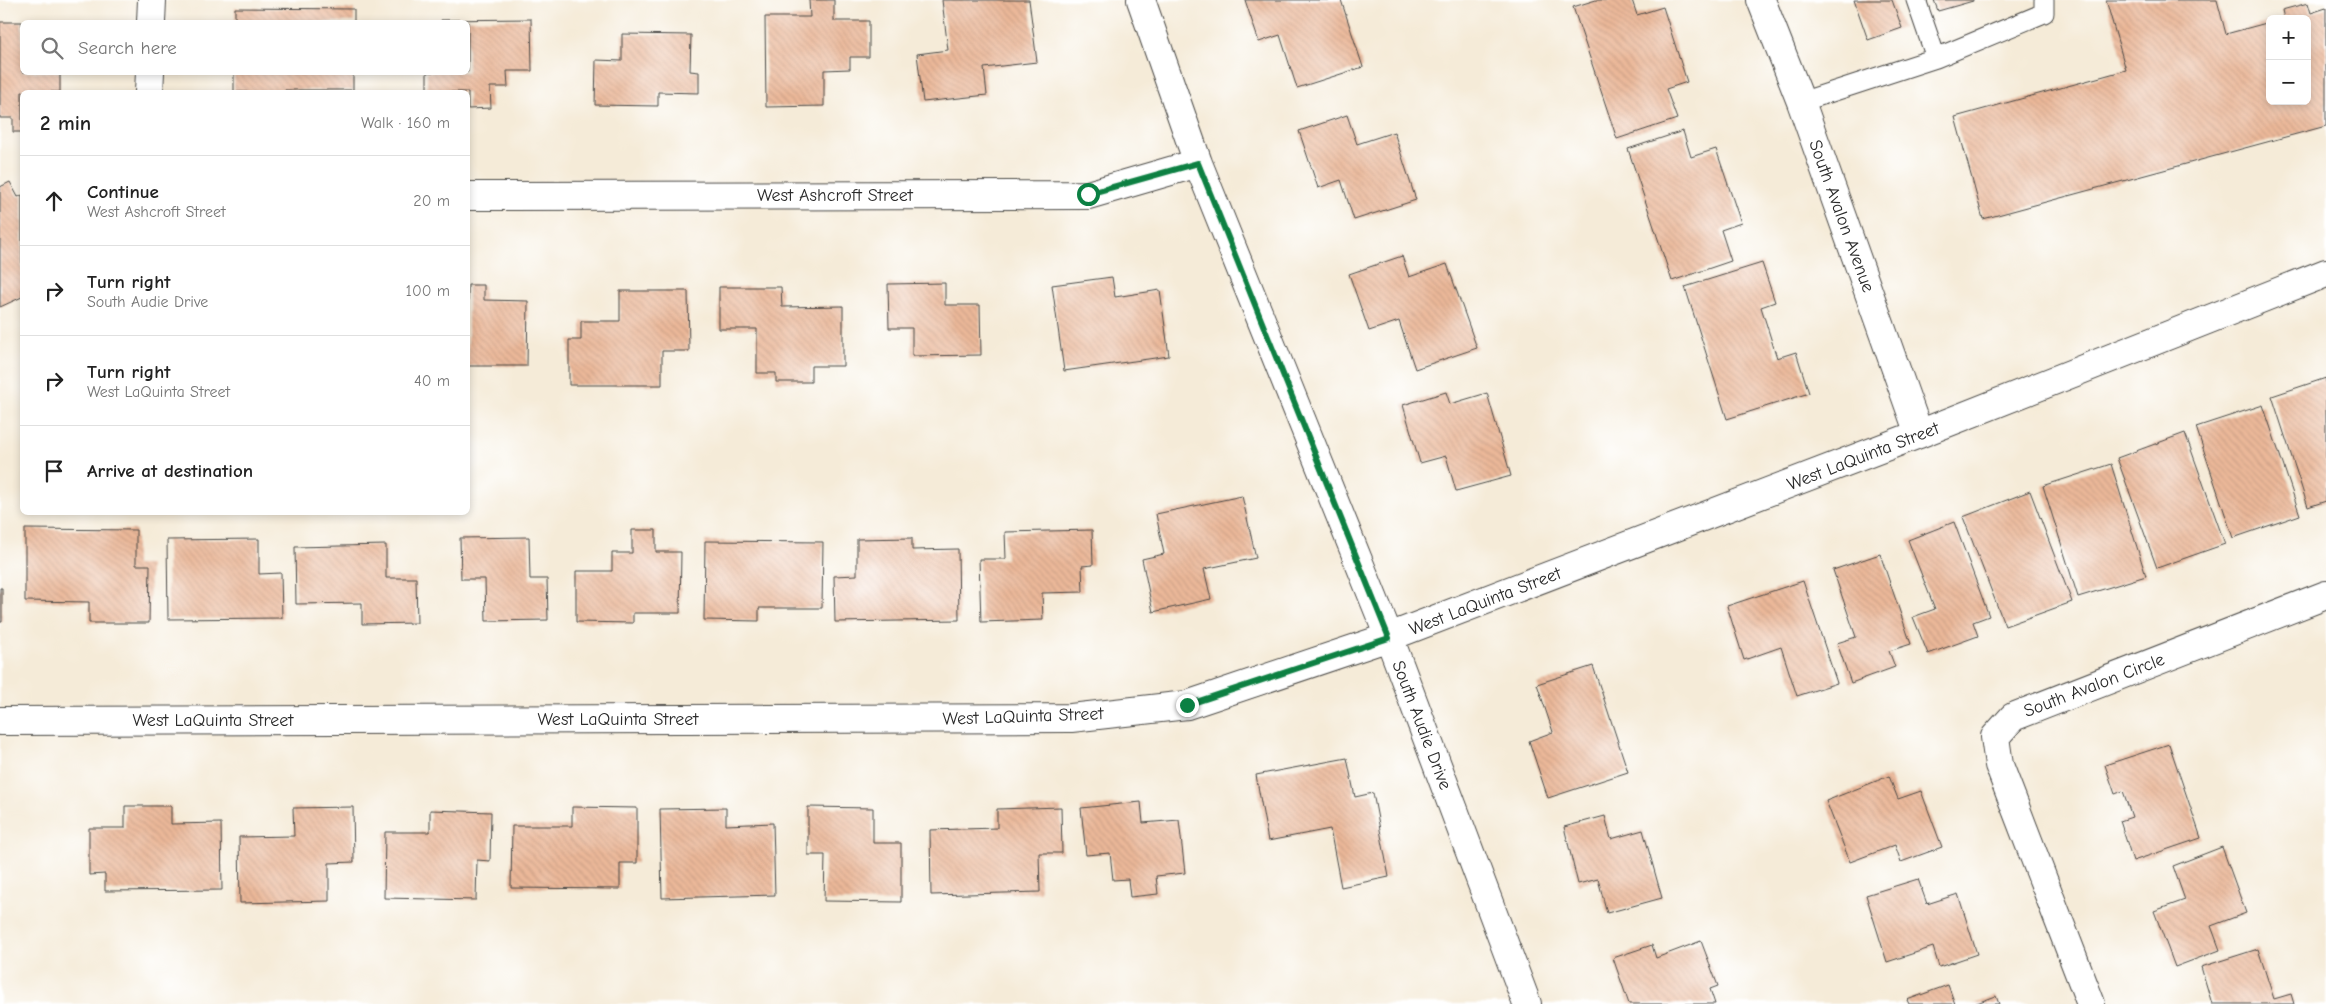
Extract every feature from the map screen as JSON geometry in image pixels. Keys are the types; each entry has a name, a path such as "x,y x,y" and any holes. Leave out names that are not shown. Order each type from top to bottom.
{"street":[{"path":"151,20 152,0"},
{"name":"South Audie Drive","path":"1141,0 1198,163 1389,638 1527,1004"},
{"name":"South Avalon Avenue","path":"1761,0 1801,102 1919,434"},
{"path":"149,90 150,75"},
{"name":"West Ashcroft Street","path":"470,196 1088,194 1198,163"},
{"name":"West LaQuinta Street","path":"0,721 1072,718 1187,705 1389,638 1919,434 2326,273"},
{"name":"South Avalon Circle","path":"2091,1004 1999,765 1995,737 2013,717 2326,595"}],"lane":[{"path":"1916,0 1936,58"},
{"path":"1801,102 1936,58 2044,13 2044,0"}],"building":[{"path":"809,0 834,0 834,21 869,21 869,57 850,57 850,69 824,70 824,106 766,107 765,17 810,17"},
{"path":"942,0 1029,0 1037,62 984,68 987,95 923,102 917,54 948,50"},
{"path":"1245,0 1341,0 1363,67 1297,88 1280,35 1259,42"},
{"path":"1596,0 1632,0 1637,15 1663,7 1687,82 1666,89 1677,119 1617,139 1573,7"},
{"path":"1854,0 1892,0 1902,28 1868,40"},
{"path":"1934,0 1973,0 1973,1 1938,11"},
{"path":"2106,0 2217,0 2226,34 2266,23 2266,105 2311,105 2311,15 2283,15 2282,10 2308,3 2311,13 2326,8 2326,126 1983,219 1955,117 2126,70"},
{"path":"235,8 354,9 354,20 235,20"},
{"path":"531,19 532,71 507,71 508,87 490,87 491,108 470,109 470,90 427,90 427,75 470,75 470,20 441,20"},
{"path":"0,22 20,22 20,75 60,75 60,90 20,90 20,132 13,132 13,118 0,118"},
{"path":"622,34 691,35 690,71 699,72 699,93 658,92 658,106 595,105 596,60 622,61"},
{"path":"234,75 353,75 353,90 234,90"},
{"path":"1347,115 1357,144 1394,132 1416,200 1354,220 1341,180 1318,188 1299,131"},
{"path":"1683,131 1691,157 1716,149 1741,223 1721,230 1731,261 1672,281 1628,149"},
{"path":"10,182 18,197 20,196 20,298 0,307 0,187"},
{"path":"1402,256 1409,277 1447,264 1477,348 1415,369 1399,321 1369,331 1349,274"},
{"path":"1762,263 1775,302 1761,307 1777,358 1796,352 1809,393 1727,419 1685,287"},
{"path":"1112,277 1115,297 1160,290 1169,356 1064,371 1052,285"},
{"path":"945,283 945,305 980,305 981,355 912,356 912,328 889,328 888,284"},
{"path":"470,285 484,285 484,300 528,301 527,366 470,366"},
{"path":"719,287 781,287 782,307 843,306 843,366 811,366 811,382 776,382 776,373 757,373 757,329 719,329"},
{"path":"620,291 688,291 689,351 662,351 662,385 569,385 569,340 581,340 581,321 620,321"},
{"path":"2326,378 2326,501 2308,507 2272,396"},
{"path":"1446,392 1450,404 1487,393 1511,476 1456,491 1446,456 1420,463 1403,405"},
{"path":"2263,405 2300,515 2233,538 2196,427"},
{"path":"2185,433 2225,544 2157,568 2117,458"},
{"path":"2111,464 2146,576 2078,597 2043,486"},
{"path":"2030,491 2072,602 2005,626 1963,517"},
{"path":"1242,496 1256,558 1204,569 1211,599 1153,612 1142,559 1164,554 1156,514"},
{"path":"1954,522 1989,616 1973,622 1978,636 1928,654 1913,617 1935,609 1908,540"},
{"path":"25,529 136,530 136,565 150,565 149,623 89,623 89,602 25,601"},
{"path":"632,530 656,530 656,552 681,552 680,613 633,613 633,623 576,622 576,571 612,571 612,553 632,553"},
{"path":"1092,530 1093,565 1082,566 1083,592 1042,593 1043,620 981,622 979,559 1006,559 1005,532"},
{"path":"529,537 530,579 547,579 548,620 486,621 485,579 461,579 460,538"},
{"path":"912,538 912,550 958,549 959,620 835,622 834,576 857,575 857,539"},
{"path":"259,539 259,574 281,573 282,618 168,619 167,540"},
{"path":"705,541 823,542 822,608 759,608 759,621 704,620"},
{"path":"386,545 386,578 416,578 417,623 362,624 362,603 296,604 295,547"},
{"path":"1880,554 1911,644 1889,651 1895,667 1851,683 1837,643 1856,637 1833,570"},
{"path":"1803,581 1837,683 1797,696 1781,647 1744,660 1727,606"},
{"path":"0,588 2,588 2,622 0,622"},
{"path":"1593,666 1628,772 1548,798 1529,741 1553,732 1537,684"},
{"path":"2169,744 2201,838 2133,861 2120,821 2132,817 2123,791 2115,794 2105,765"},
{"path":"1347,758 1355,797 1373,793 1389,877 1341,887 1330,829 1268,841 1256,775"},
{"path":"1889,776 1898,799 1921,791 1942,847 1901,862 1895,845 1850,862 1826,801"},
{"path":"1141,802 1143,823 1179,820 1185,873 1156,876 1158,894 1130,897 1128,879 1113,880 1110,853 1086,855 1081,808"},
{"path":"125,806 171,806 171,824 221,823 222,890 105,891 105,874 89,875 89,828 125,828"},
{"path":"353,807 354,862 329,863 329,901 240,903 239,837 294,836 293,808"},
{"path":"572,807 637,808 637,863 620,863 620,889 511,888 512,826 572,826"},
{"path":"808,807 873,808 873,843 901,843 901,902 824,901 825,855 808,855"},
{"path":"1061,807 1062,853 1039,853 1040,892 931,895 930,830 997,828 997,809"},
{"path":"726,808 726,825 773,823 775,895 662,898 660,809"},
{"path":"430,810 491,812 490,861 477,860 476,900 384,898 385,832 430,832"},
{"path":"1605,816 1611,839 1643,830 1662,898 1607,913 1598,879 1578,884 1564,827"},
{"path":"2222,847 2246,913 2211,926 2220,950 2175,967 2154,911 2185,900 2173,866"},
{"path":"1918,879 1927,904 1958,894 1977,954 1939,967 1933,947 1887,962 1866,895"},
{"path":"1701,941 1718,986 1710,989 1715,1004 1629,1004 1613,958 1652,945 1656,958"},
{"path":"2258,949 2274,999 2291,994 2294,1004 2212,1004 2201,967"},
{"path":"1948,985 1955,1004 1909,1004 1907,1000"},
{"path":"1996,996 1999,1004 1974,1004"}],"route":[{"path":"1088,194 1198,163 1389,638 1187,705"}]}
